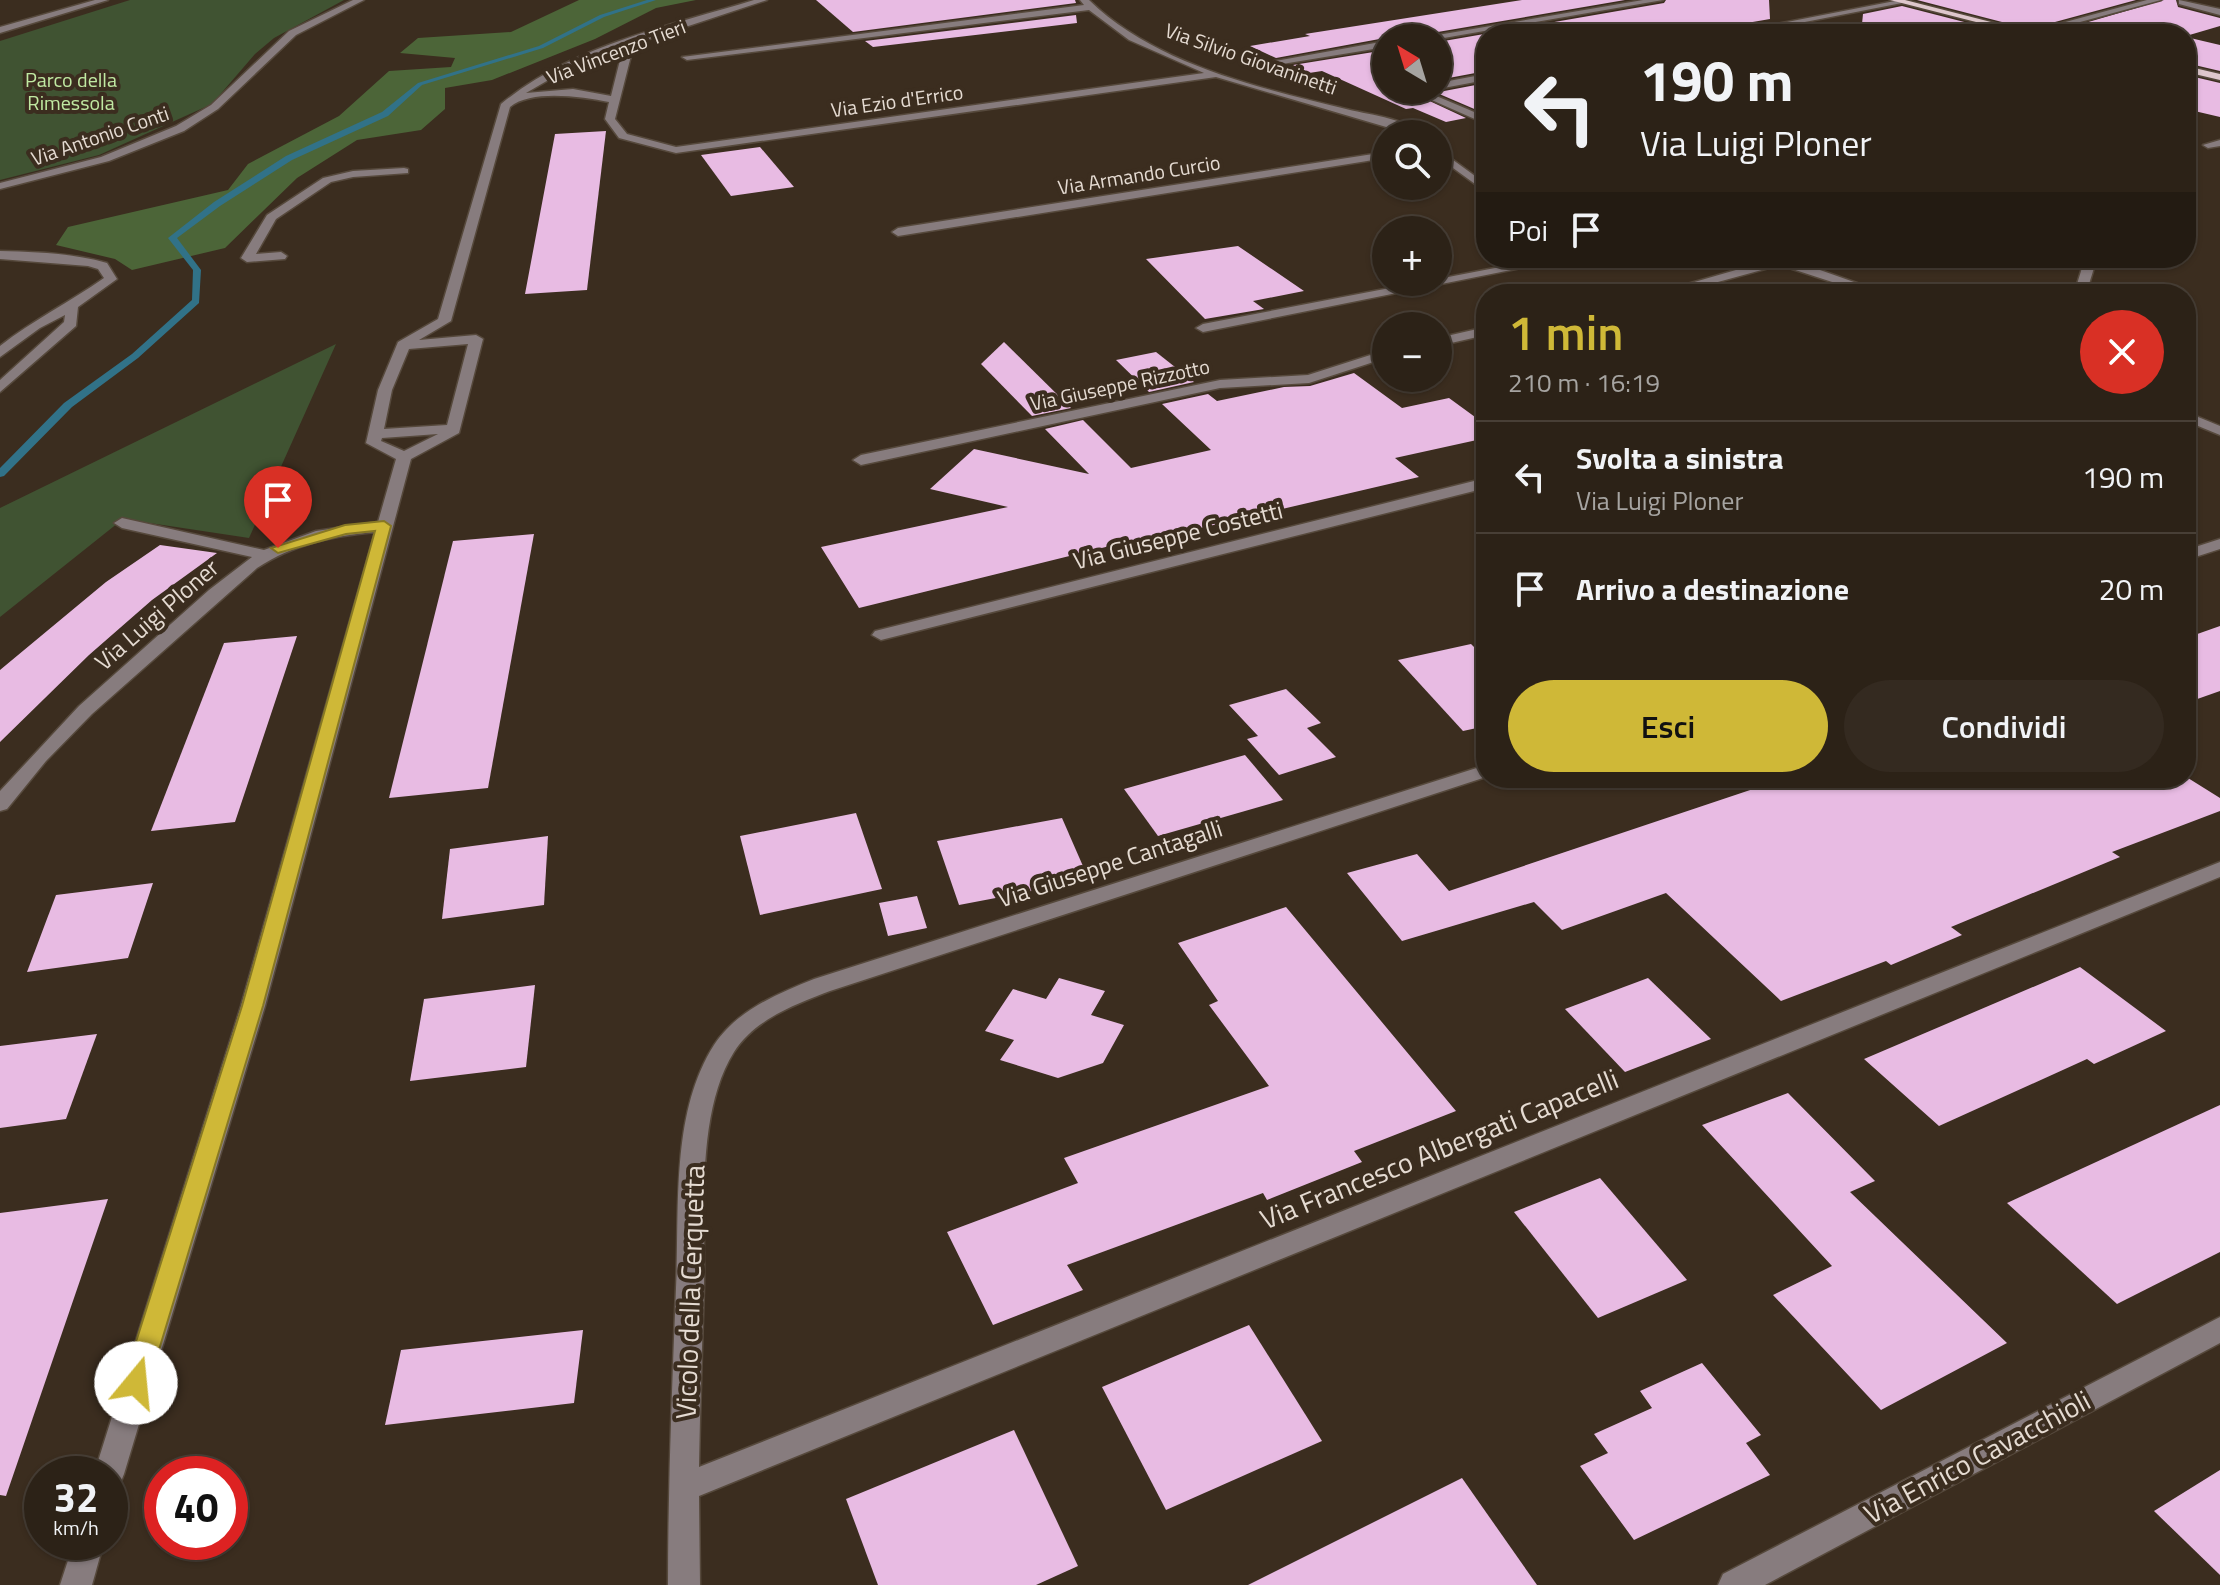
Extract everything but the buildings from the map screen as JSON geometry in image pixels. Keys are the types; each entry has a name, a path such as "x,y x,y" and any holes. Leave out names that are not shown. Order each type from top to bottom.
{"main road":[{"path":"1898,1 1994,24"},
{"path":"2196,71 2220,77"}],"street":[{"path":"0,30 104,0"},
{"name":"Via Antonio Conti","path":"0,186 90,163 185,126 213,108 282,40 314,20 360,0"},
{"name":"Via Vincenzo Tieri","path":"512,98 566,68 763,0"},
{"path":"1511,24 1659,0"},
{"path":"2066,24 2157,0"},
{"path":"2184,0 2182,2 2188,5 2220,12"},
{"path":"1781,24 1898,1"},
{"path":"687,57 1086,3"},
{"name":"Via Silvio Giovaninetti","path":"1086,3 1165,55 1217,74 1379,120"},
{"path":"53,6 66,12"},
{"path":"1452,34 1476,30"},
{"name":"Via Ezio d'Errico","path":"629,44 610,119 623,136 676,150 1217,74"},
{"path":"1258,65 1372,46"},
{"path":"1452,83 1476,79"},
{"path":"404,457 373,443 385,390 404,345 444,321 505,106 512,98 573,92 615,100"},
{"path":"1447,104 1476,117"},
{"name":"Via Armando Curcio","path":"898,232 1372,157"},
{"path":"1452,163 1476,181"},
{"path":"281,256 247,258 271,217 327,180 353,174 404,171"},
{"path":"0,255 61,257 103,266 111,279 72,306 35,325 0,353"},
{"path":"1203,328 1513,268"},
{"path":"1693,284 1748,268"},
{"path":"1801,268 1851,284"},
{"path":"0,388 71,323 72,306"},
{"path":"444,321 476,339"},
{"path":"1452,339 1476,333"},
{"path":"404,345 476,339"},
{"path":"115,1456 253,1006 404,457 452,433 476,339"},
{"name":"Via Giuseppe Rizzotto","path":"861,460 1220,384 1309,379 1372,359"},
{"path":"2196,420 2220,431"},
{"path":"375,434 453,429"},
{"name":"Via Giuseppe Costetti","path":"881,635 1476,486"},
{"path":"122,523 266,555"},
{"name":"Via Luigi Ploner","path":"0,805 67,730 122,677 225,586 266,555 305,539 384,526"},
{"path":"2196,552 2220,544"},
{"name":"Via Giuseppe Cantagalli","path":"755,1017 822,985 1476,774"},
{"name":"Via Francesco Albergati Capacelli","path":"683,1488 2220,869"},
{"name":"Vicolo della Cerquetta","path":"684,1585 683,1488 697,1130 716,1062 733,1037 755,1017"},
{"name":"Via Enrico Cavacchioli","path":"1734,1585 2220,1329"},
{"path":"76,1585 84,1560"}],"green space":[{"name":"Parco della Rimessola","path":"130,0 344,0 274,38 255,54 212,104 99,155 0,180 0,41"},
{"path":"579,0 696,0 656,8 595,39 492,80 445,88 445,109 421,130 357,140 297,178 225,248 132,270 115,259 56,245 68,227 228,190 248,164 339,116 389,71 451,67 455,58 400,53 418,38 511,32"},
{"path":"336,344 249,538 123,519 0,617 0,508"}],"waterway":[{"path":"0,474 68,405 135,356 196,301 197,270 172,238 217,204 289,158 385,114 420,84 541,47 602,16 653,0"}],"route":[{"path":"136,1383 209,1139 253,1006 384,526 345,530 278,548"}]}
